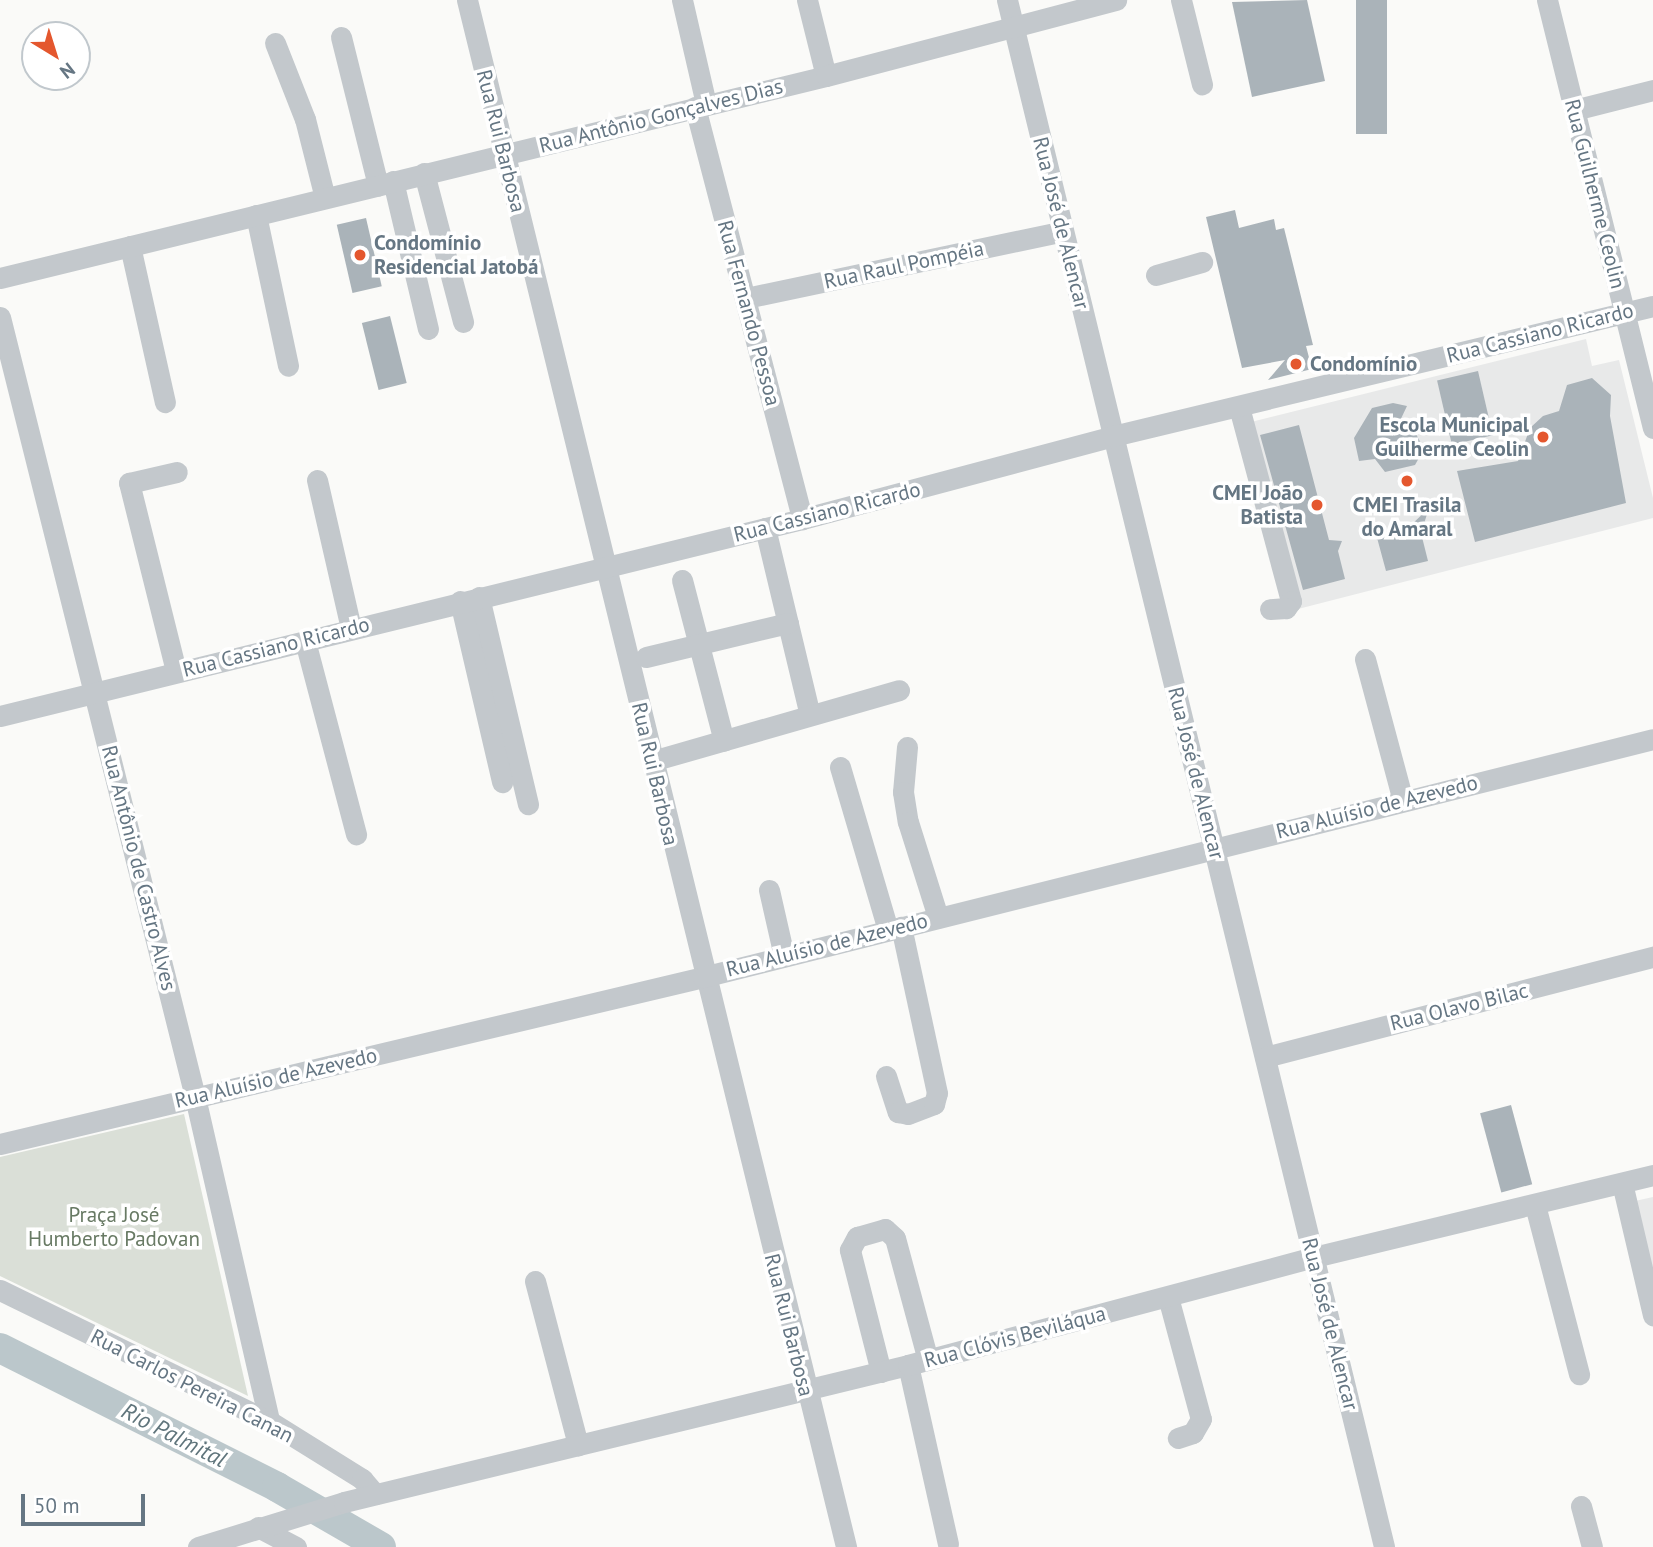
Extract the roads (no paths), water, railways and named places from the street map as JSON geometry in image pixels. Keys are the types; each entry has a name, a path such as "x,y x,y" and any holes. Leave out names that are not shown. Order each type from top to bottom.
{"street":[{"name":"Rua Rui Barbosa","path":"467,0 703,977 846,1547"},
{"name":"Rua Fernando Pessoa","path":"682,0 701,105 746,299 802,519"},
{"path":"807,0 826,76"},
{"name":"Rua José de Alencar","path":"1007,0 1384,1547"},
{"name":"Rua Antônio Gonçalves Dias","path":"0,278 826,76 1116,0"},
{"path":"1181,0 1202,84"},
{"name":"Rua Guilherme Ceolin","path":"1547,0 1653,428"},
{"path":"341,37 428,328"},
{"path":"275,43 305,120 325,198"},
{"path":"1574,110 1653,90"},
{"path":"424,173 463,322"},
{"path":"256,215 288,366"},
{"name":"Rua Raul Pompéia","path":"746,299 1063,231"},
{"path":"130,246 165,402"},
{"path":"1156,275 1202,262"},
{"name":"Rua Cassiano Ricardo","path":"0,716 802,519 1113,436 1653,306"},
{"name":"Rua Antônio de Castro Alves","path":"0,317 195,1097 270,1421"},
{"path":"1239,407 1291,601 1286,608 1270,609"},
{"path":"176,671 129,482 177,472"},
{"path":"317,480 351,629"},
{"path":"765,528 810,715"},
{"path":"682,580 724,741"},
{"path":"469,599 502,782"},
{"path":"469,599 528,804"},
{"path":"646,657 788,623"},
{"path":"305,641 356,834"},
{"path":"1365,659 1403,801"},
{"path":"652,761 899,690"},
{"name":"Rua Aluísio de Azevedo","path":"0,1144 703,977 1653,739"},
{"path":"906,747 903,792 908,822 938,917"},
{"path":"840,767 895,928 937,1093 934,1104 908,1114 898,1112 886,1076"},
{"path":"769,890 784,956"},
{"name":"Rua Olavo Bilac","path":"1265,1057 1653,957"},
{"name":"Rua Clóvis Beviláqua","path":"198,1547 288,1517 344,1502 369,1486 420,1483 806,1390 1314,1257 1653,1175"},
{"path":"1622,1183 1653,1315"},
{"path":"1535,1205 1579,1374"},
{"path":"881,1371 850,1250 857,1237 885,1229 895,1238 948,1544"},
{"path":"535,1280 578,1445"},
{"name":"Rua Carlos Pereira Canan","path":"0,1290 270,1421 369,1486"},
{"path":"1168,1297 1201,1419 1193,1433 1178,1438"},
{"path":"1581,1506 1592,1547"},
{"path":"258,1527 296,1547"}],"waterway":[{"name":"Rio Palmital","path":"0,1348 277,1487 381,1547"}],"place":[{"name":"Condomínio Residencial Jatobá","path":"360,255"},
{"name":"Condomínio","path":"1296,364"},
{"name":"Escola Municipal Guilherme Ceolin","path":"1543,437"},
{"name":"CMEI Trasila do Amaral","path":"1407,481"},
{"name":"CMEI João Batista","path":"1317,505"}],"park label":[{"name":"Praça José Humberto Padovan","path":"114,1227"}]}
